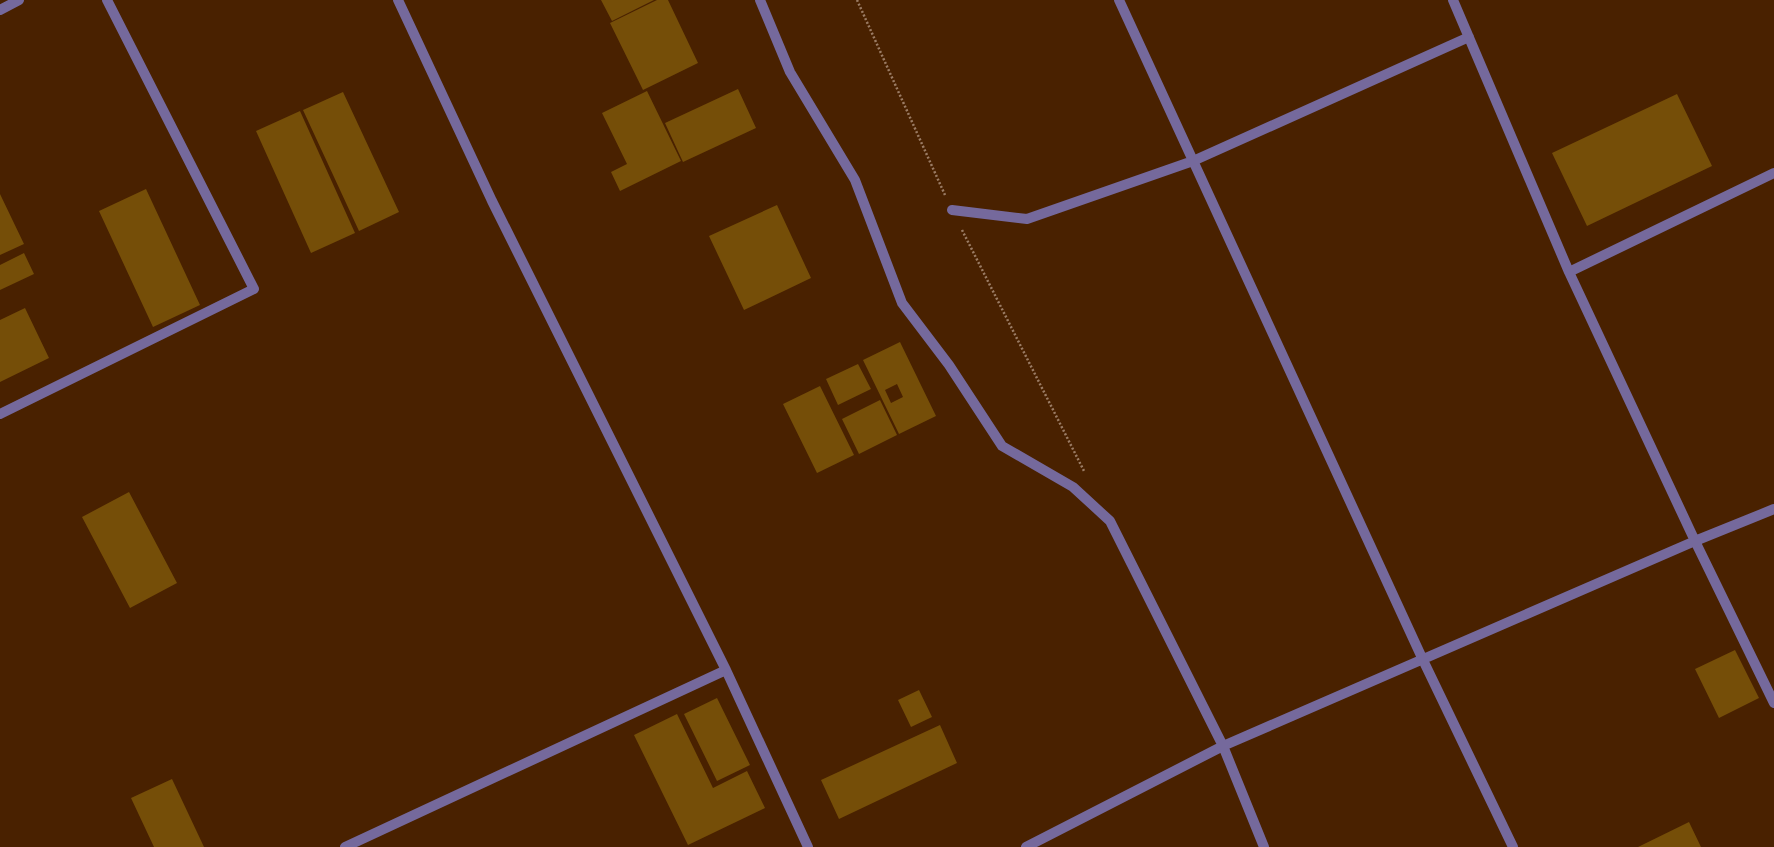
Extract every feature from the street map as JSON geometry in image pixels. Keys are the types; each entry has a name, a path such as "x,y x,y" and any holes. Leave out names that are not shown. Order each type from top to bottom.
{"street":[{"path":"0,10 19,0"},
{"path":"0,414 254,289 107,0"},
{"path":"398,0 492,202 726,670 808,847"},
{"path":"760,0 790,72 855,180 902,303 948,365 1002,446 1074,487 1110,521 1223,746 1264,847"},
{"path":"1119,0 1423,660 1513,847"},
{"path":"1453,0 1569,272 1695,541 1774,702"},
{"path":"952,210 1027,219 1193,162 1469,37"},
{"path":"1569,272 1774,173"},
{"path":"1026,847 1223,746 1695,541 1774,509"},
{"path":"345,847 726,670"}],"path":[{"path":"857,0 952,210 1085,472"}],"building":[{"path":"601,0 654,0 612,21"},
{"path":"657,0 668,0 698,63 643,90 610,23"},
{"path":"738,89 756,128 683,162 665,123"},
{"path":"647,91 681,161 620,191 611,172 627,164 602,113"},
{"path":"343,92 399,212 359,231 303,110"},
{"path":"1677,94 1712,166 1587,226 1552,153"},
{"path":"300,111 355,233 311,253 256,131"},
{"path":"146,189 200,305 153,327 99,211"},
{"path":"0,194 24,244 0,255"},
{"path":"777,205 811,278 744,310 709,236"},
{"path":"24,253 34,274 0,290 0,265"},
{"path":"25,308 49,358 0,382 0,320"},
{"path":"900,342 936,416 899,434 863,360","holes":["897,384 903,397 891,403 885,390"]},
{"path":"858,364 871,389 838,405 826,379"},
{"path":"820,386 854,455 817,473 783,404"},
{"path":"880,400 897,435 859,454 842,419"},
{"path":"129,492 177,583 130,608 82,517"},
{"path":"1735,650 1759,698 1719,718 1695,669"},
{"path":"919,690 932,717 911,727 898,700"},
{"path":"717,698 750,765 717,781 684,714"},
{"path":"677,714 713,788 747,771 765,808 688,845 634,735"},
{"path":"940,725 957,763 839,819 821,780"},
{"path":"172,779 204,847 154,847 131,798"},
{"path":"1689,822 1701,847 1638,847"}]}
